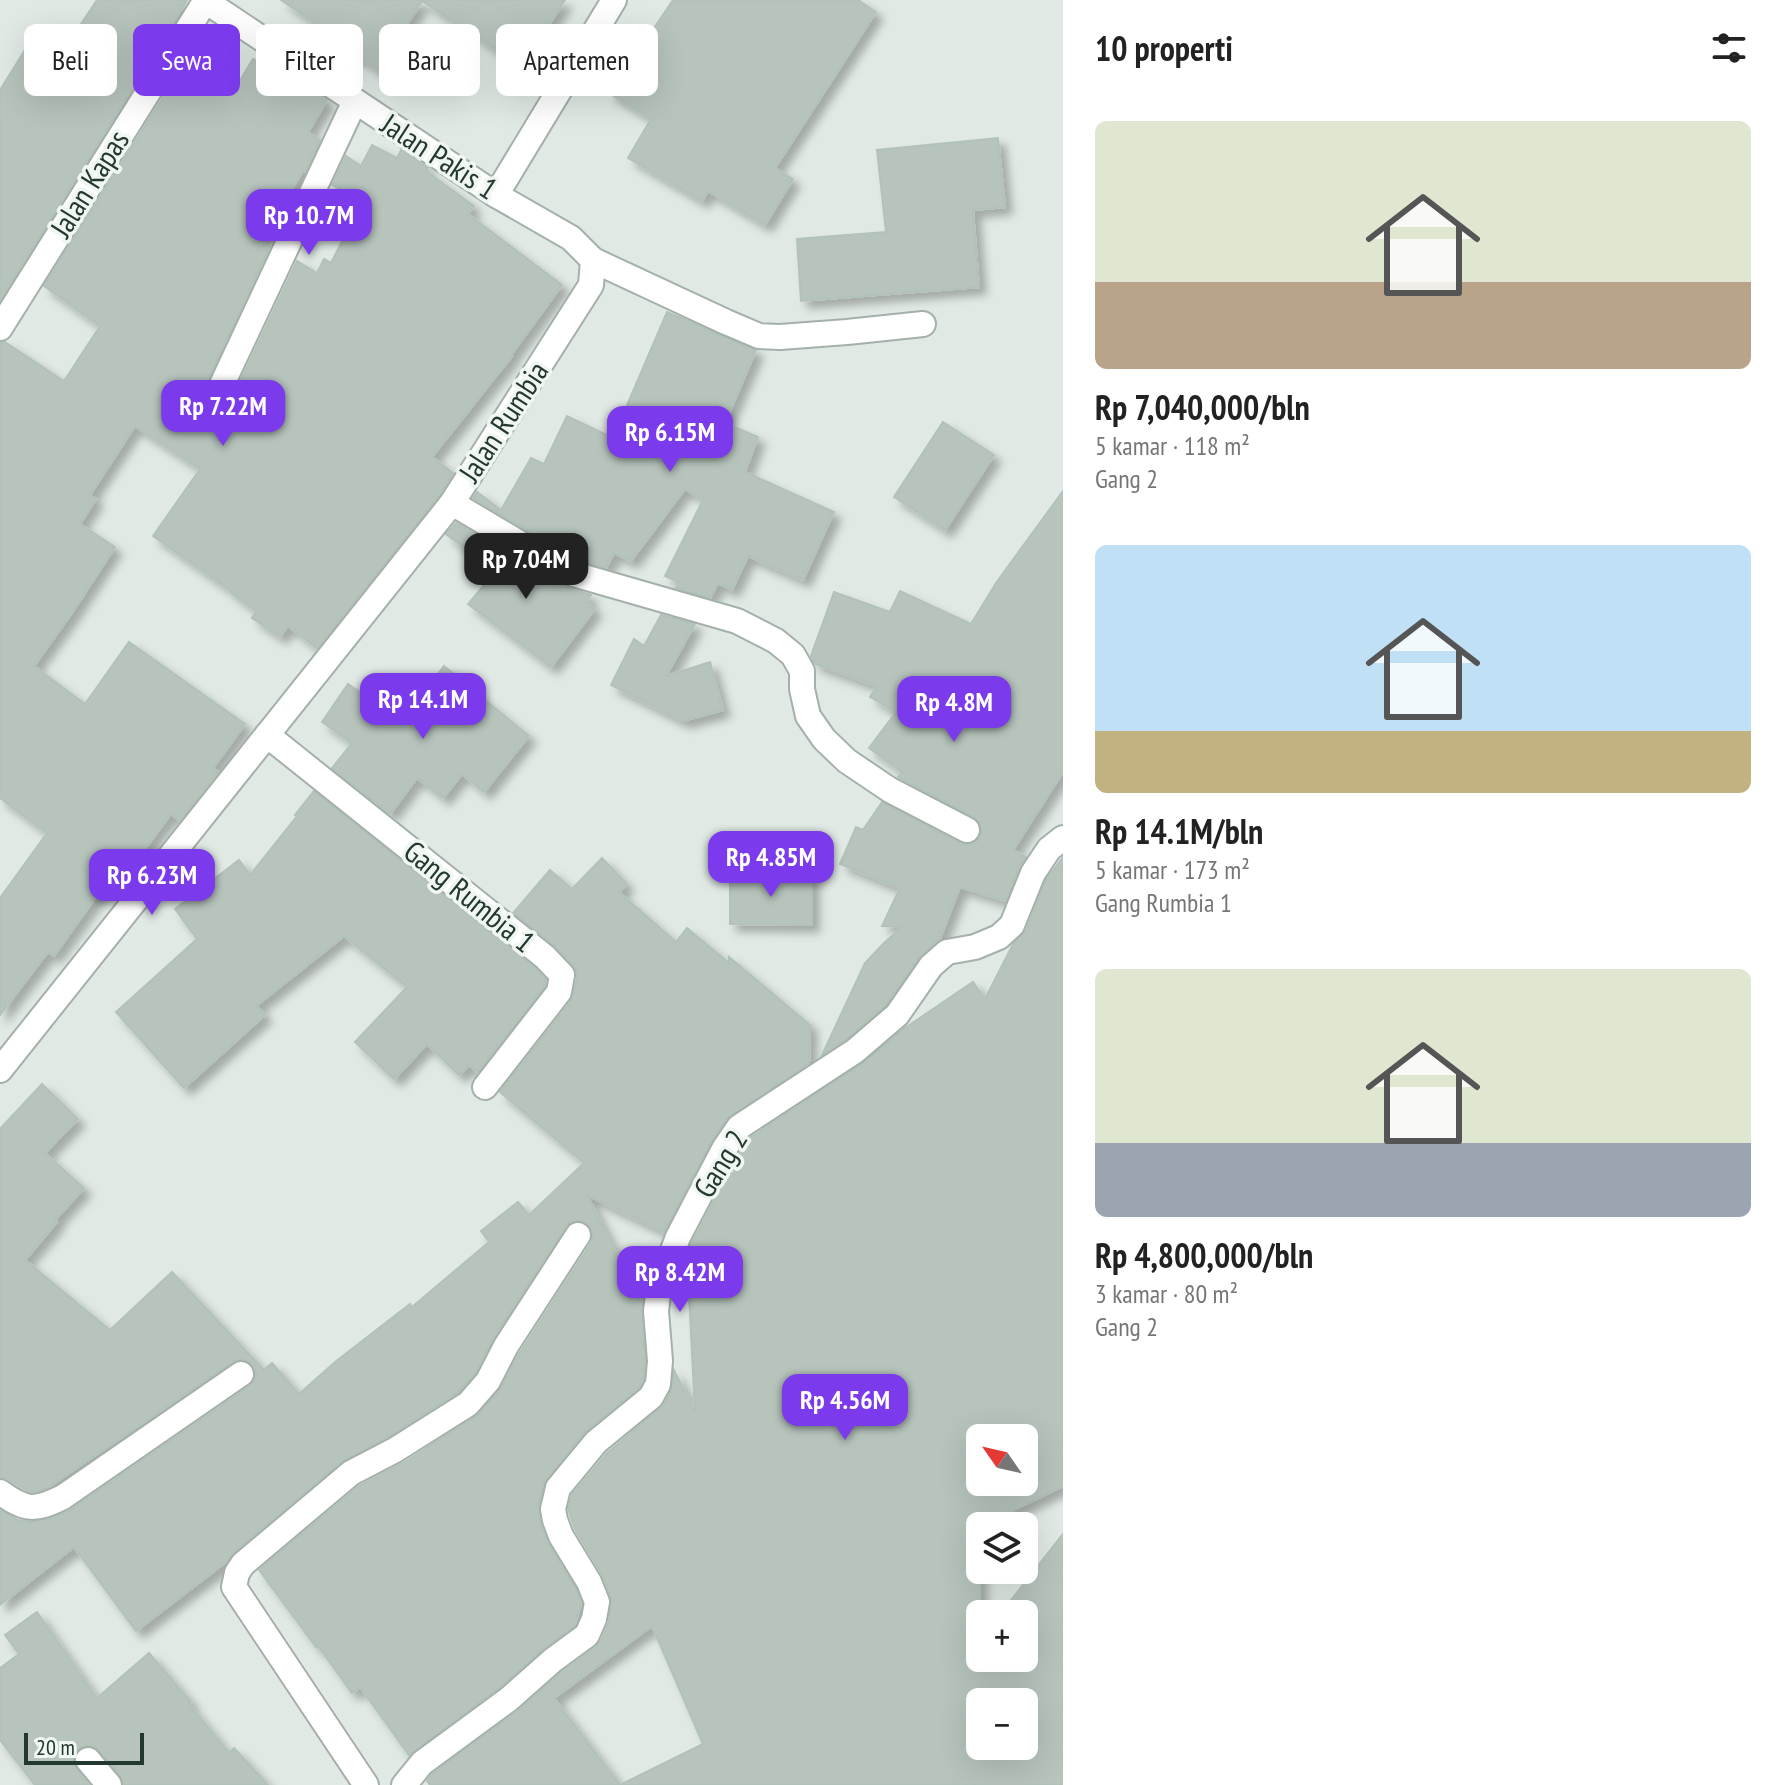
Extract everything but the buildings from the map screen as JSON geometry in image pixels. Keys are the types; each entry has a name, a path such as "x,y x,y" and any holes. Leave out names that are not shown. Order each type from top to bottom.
{"street":[{"name":"Jalan Pakis 1","path":"205,0 496,195 571,238 593,260"},
{"name":"Jalan Kapas","path":"0,328 205,0"},
{"path":"496,195 614,0"},
{"path":"218,393 355,101"},
{"path":"593,260 759,336 780,337 923,324"},
{"name":"Jalan Rumbia","path":"0,1070 452,503 591,285 593,260"},
{"path":"452,503 570,573 737,621 776,641 793,655 802,671 808,716 824,739 847,761 890,790 967,830"},
{"name":"Gang Rumbia 1","path":"267,735 545,957 562,975 559,992 485,1087"},
{"name":"Gang 2","path":"404,1785 422,1763 509,1699 587,1635 597,1602 555,1520 553,1509 558,1488 596,1442 651,1397 658,1384 660,1361 656,1311 659,1287 678,1237 724,1149 739,1127 855,1051 897,1015 931,966 947,952 975,947 999,937 1012,925 1033,873 1049,849 1063,838"},
{"path":"366,1785 234,1587 237,1573 243,1564 351,1473 468,1404 488,1381 506,1346 578,1235"},
{"path":"0,1492 12,1501 42,1508 76,1488 241,1374"},
{"path":"88,1760 109,1785"}]}
